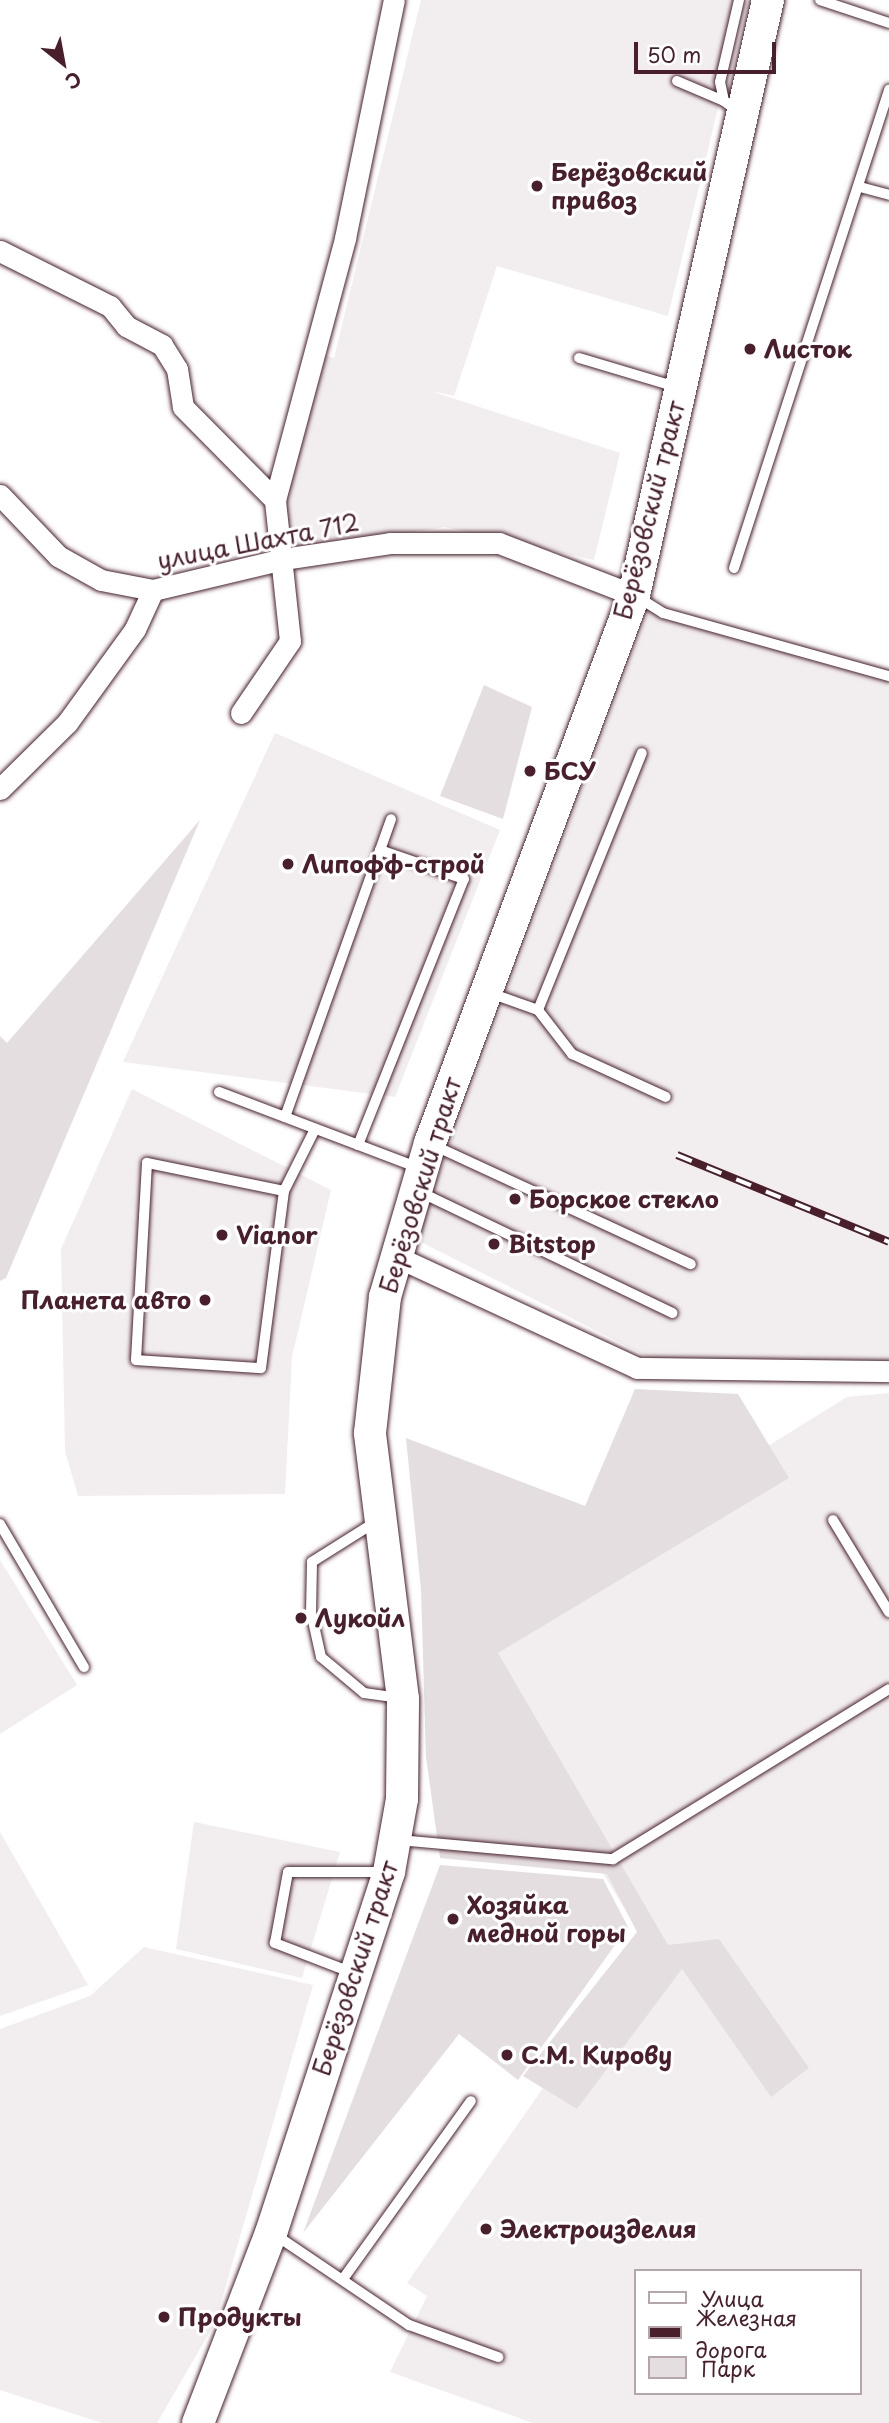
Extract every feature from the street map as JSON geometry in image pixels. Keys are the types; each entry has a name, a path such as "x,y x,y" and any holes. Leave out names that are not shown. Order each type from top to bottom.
{"main road":[{"name":"Берёзовский тракт","path":"198,2423 271,2233 389,1872 402,1799 403,1699 370,1433 385,1297 422,1167 484,990 634,594 679,388 732,107 768,0"}],"street":[{"path":"241,713 290,641 275,500 345,239 394,0"},
{"path":"0,251 110,306 126,326 162,345 177,369 183,407 275,500"},
{"name":"улица Шахта 712","path":"0,495 58,556 101,580 153,590 283,559 390,543 499,543 634,594"},
{"path":"0,789 67,723 135,629 153,590"},
{"path":"396,1256 637,1368 889,1371"}],"lane":[{"path":"732,107 720,82 738,0"},
{"path":"820,0 889,23"},
{"path":"677,80 732,107"},
{"path":"734,568 860,187 889,90"},
{"path":"860,187 889,195"},
{"path":"579,358 679,388"},
{"path":"634,594 663,613 889,677"},
{"path":"538,1010 642,753"},
{"path":"285,1117 391,820"},
{"path":"359,1145 464,879 380,850"},
{"path":"484,990 538,1010 572,1054 666,1097"},
{"path":"219,1092 691,1264"},
{"path":"284,1191 147,1163 136,1360 261,1367 284,1191 315,1129"},
{"path":"422,1167 673,1313"},
{"path":"382,1518 312,1562 311,1612 321,1657 364,1693 403,1699"},
{"path":"833,1520 889,1612"},
{"path":"0,1524 84,1667"},
{"path":"395,1840 613,1859 889,1689"},
{"path":"355,1974 275,1943 288,1872 389,1872"},
{"path":"343,2279 471,2101"},
{"path":"271,2233 409,2325 498,2357"}],"shaded area":[{"name":"Берёзовский привоз","path":"421,0 744,0 668,316 497,266 454,396 431,391 620,453 594,560 445,527 276,553 317,353 334,358"},
{"path":"651,604 889,670 889,1360 652,1359 415,1239"},
{"path":"275,733 500,830 395,1097 123,1062"},
{"path":"132,1089 331,1190 292,1357 285,1494 78,1496 65,1451 61,1249"},
{"path":"889,1393 889,2423 533,2423 390,2372 427,2296 407,2283 645,1942 459,1638 847,1397"},
{"path":"0,1560 77,1685 0,1734"},
{"path":"194,1822 340,1852 302,1978 176,1949"},
{"path":"0,1832 88,1985 0,2016"},
{"path":"144,1947 313,1985 215,2323 157,2423 102,2423 0,2390 0,2029 90,1996"}],"green space":[{"path":"484,685 532,707 503,819 440,796"},
{"path":"200,820 6,1278 0,1281 0,1036 7,1043"},
{"path":"635,1389 738,1394 789,1478 498,1653 668,1945 719,1939 809,2068 771,2097 682,1969 577,2109 523,2076 637,1932 607,1874 440,1858 426,1757 421,1590 406,1438 585,1506"},
{"path":"440,1865 603,1879 628,1927 518,2080 459,2034 303,2233"}],"railway":[{"path":"677,1155 889,1242"}],"place":[{"name":"Берёзовский привоз","path":"537,186"},
{"name":"Листок","path":"750,349"},
{"name":"БСУ","path":"530,771"},
{"name":"Липофф-строй","path":"288,864"},
{"name":"Борское стекло","path":"515,1199"},
{"name":"Vianor","path":"222,1235"},
{"name":"Bitstop","path":"494,1244"},
{"name":"Планета авто","path":"205,1300"},
{"name":"Лукойл","path":"301,1618"},
{"name":"Хозяйка медной горы","path":"453,1919"},
{"name":"С.М. Кирову","path":"507,2055"},
{"name":"Электроизделия","path":"486,2229"},
{"name":"Продукты","path":"164,2317"}]}
